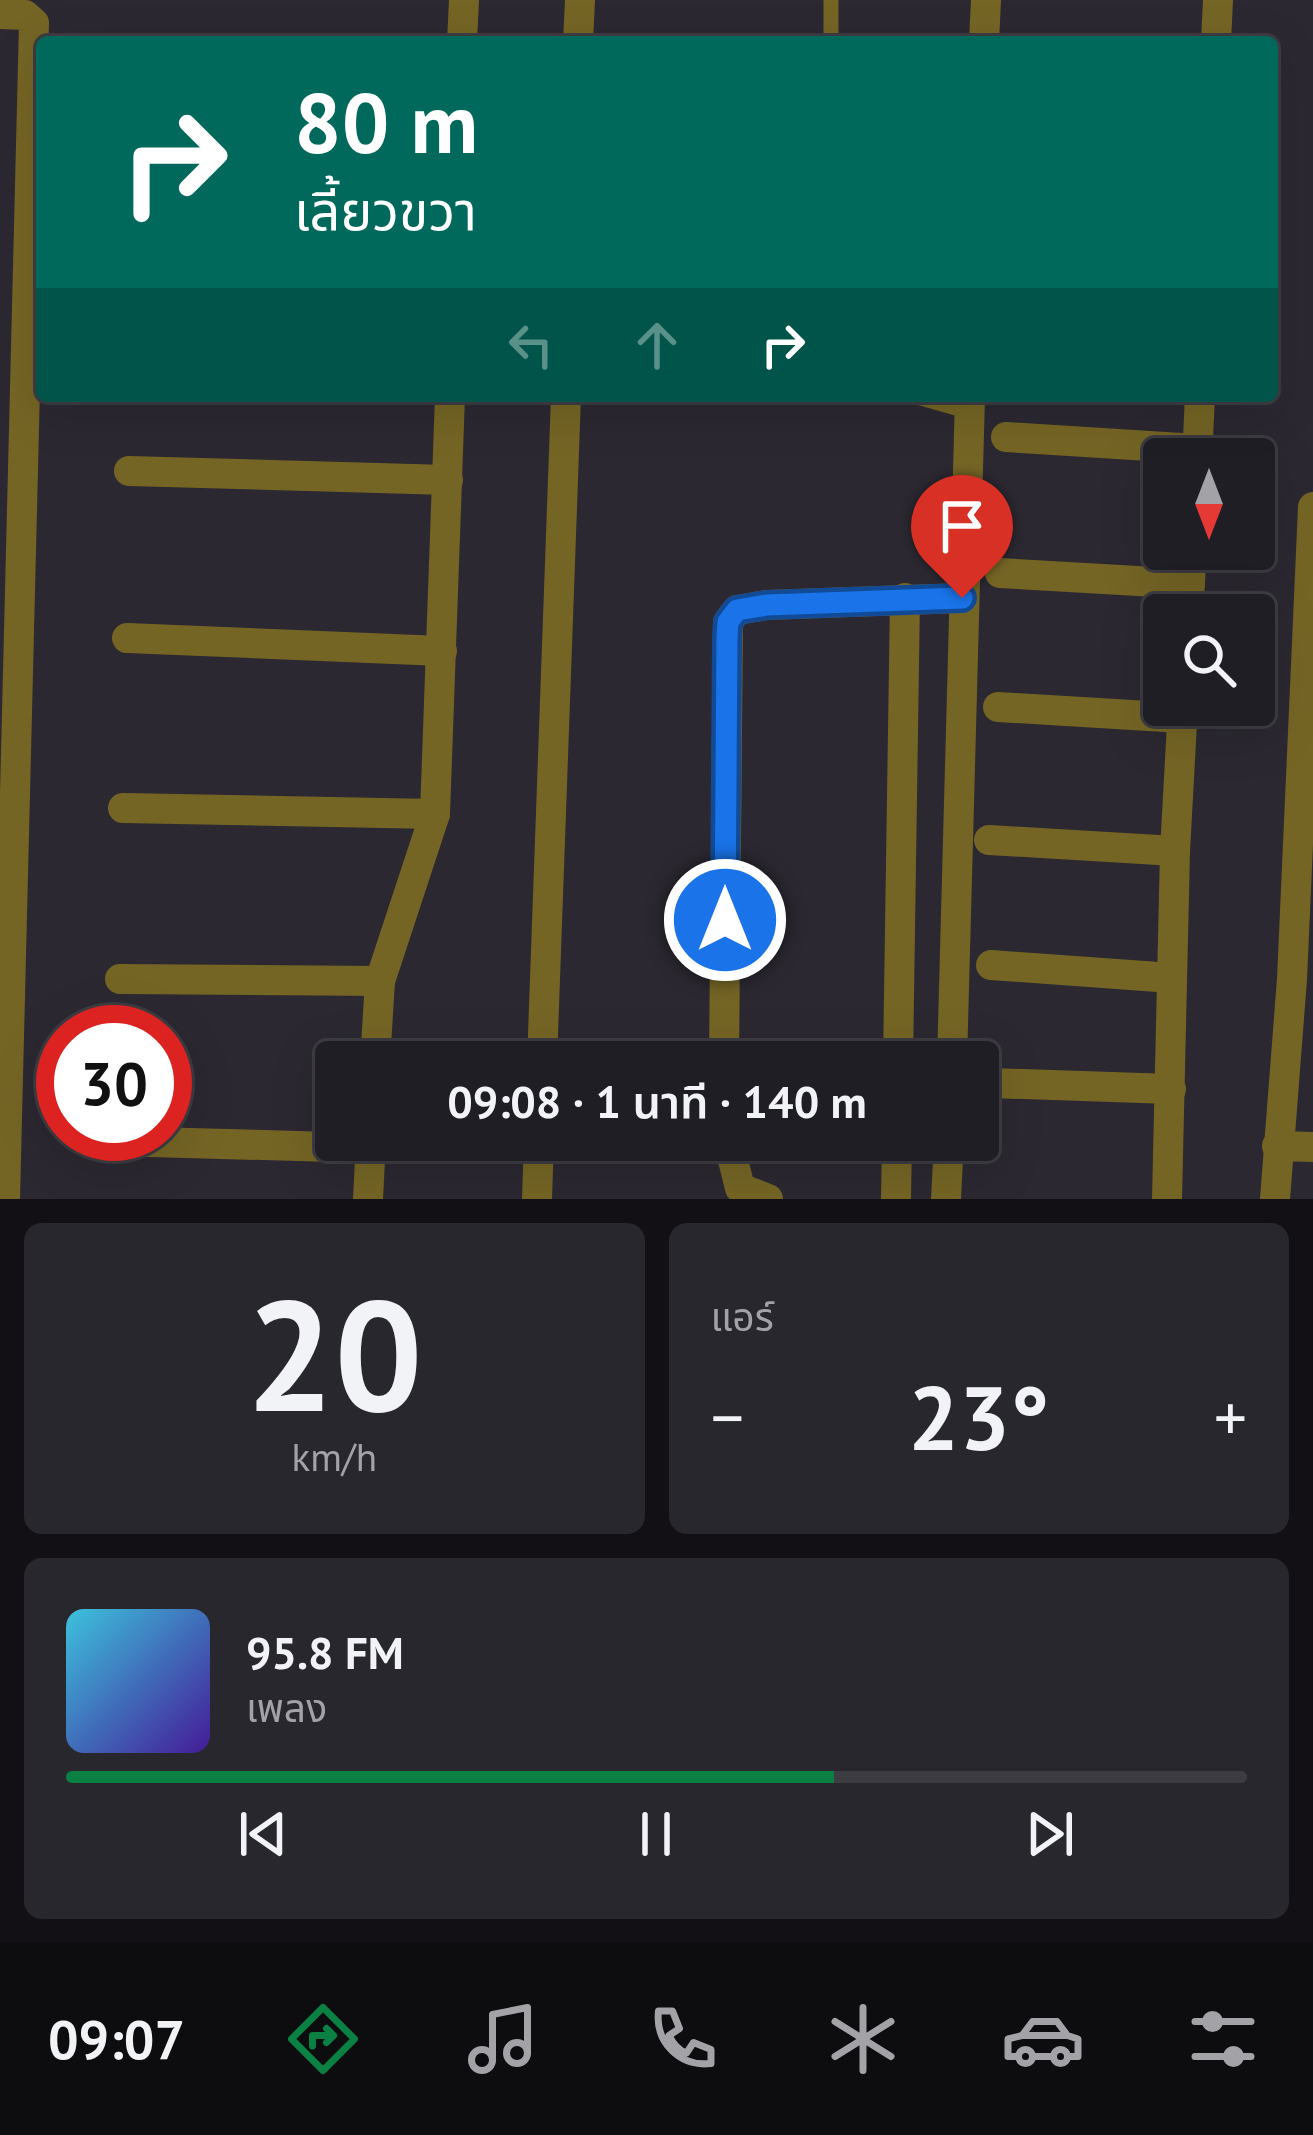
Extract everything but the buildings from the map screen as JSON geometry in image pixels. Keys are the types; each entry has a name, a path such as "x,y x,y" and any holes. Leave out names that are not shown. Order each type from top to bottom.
{"street":[{"path":"462,36 464,0"},
{"path":"578,36 580,0"},
{"path":"985,36 986,0"},
{"path":"1216,36 1218,0"},
{"path":"0,14 25,15 34,22 9,606 5,1199"},
{"path":"377,1041 380,981 434,814 450,402"},
{"path":"543,1041 566,402"},
{"path":"1198,438 1200,402"},
{"path":"952,1041 970,404"},
{"path":"1006,437 1143,449"},
{"path":"129,471 448,480"},
{"path":"1275,1199 1276,1145 1303,979 1313,507"},
{"path":"1000,573 1147,594"},
{"path":"898,1041 905,598"},
{"path":"724,1041 728,622 737,610 767,605 962,598"},
{"path":"127,638 442,651"},
{"path":"998,707 1143,711"},
{"path":"1167,1199 1181,726"},
{"path":"123,808 434,814"},
{"path":"989,840 1174,851"},
{"path":"991,965 1172,978"},
{"path":"119,979 380,981"},
{"path":"999,1083 1171,1089"},
{"path":"192,1142 315,1143"},
{"path":"1276,1145 1313,1147"},
{"path":"368,1199 370,1161"},
{"path":"537,1199 538,1161"},
{"path":"733,1161 740,1188 768,1199"},
{"path":"896,1199 897,1161"},
{"path":"946,1199 948,1161"}],"lane":[{"path":"831,0 831,36"}],"route":[{"path":"725,920 728,622 737,610 767,605 962,598"}]}
